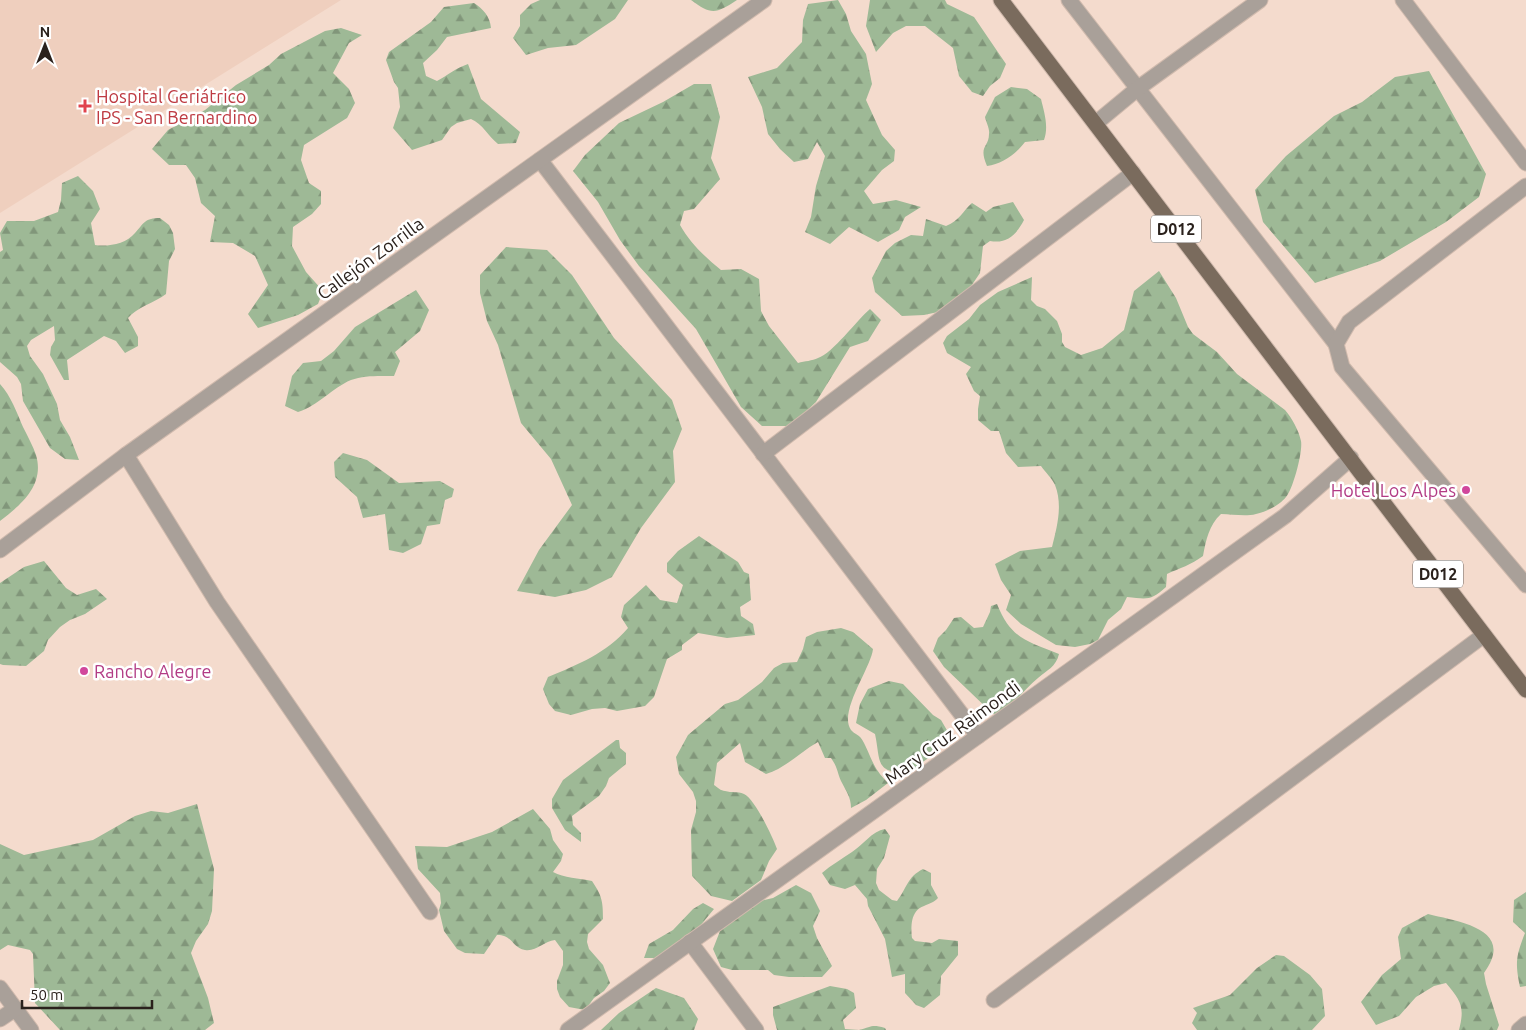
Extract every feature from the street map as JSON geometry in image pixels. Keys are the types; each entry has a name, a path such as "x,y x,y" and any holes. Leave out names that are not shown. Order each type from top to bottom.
{"main road":[{"name":"D012","path":"1001,0 1526,690"}],"street":[{"name":"Callejón Zorrilla","path":"0,550 126,455 764,0"},
{"path":"1069,0 1336,344 1342,367 1526,586"},
{"path":"1096,123 1138,89 1260,0"},
{"path":"1403,0 1526,163"},
{"path":"540,160 978,736"},
{"path":"763,454 1133,173"},
{"path":"1336,344 1349,322 1526,186"},
{"path":"126,455 217,602 430,912"},
{"name":"Mary Cruz Raimondi","path":"568,1030 1284,516 1351,458"},
{"path":"994,1000 1484,635"},
{"path":"690,942 756,1030"},
{"path":"0,988 31,1030"},
{"path":"0,1019 15,1009"},
{"path":"1519,1030 1526,1024"}],"shaded area":[{"name":"Hospital Geriátrico IPS - San Bernardino","path":"0,0 341,0 0,213"}],"green space":[{"path":"540,0 628,0 615,19 576,45 548,48 526,55 513,38 520,26 520,15 531,4"},
{"path":"691,0 737,0 724,8 714,11 704,8"},
{"path":"838,0 846,14 851,31 866,54 872,84 866,100 882,135 895,150 894,161 882,170 864,191 873,204 896,200 921,207 905,217 899,230 878,242 849,227 830,244 805,232 811,217 816,186 825,156 817,142 808,159 794,162 780,149 768,134 762,107 748,77 777,68 802,42 803,20 808,4"},
{"path":"870,0 945,0 947,4 974,17 1006,64 1000,78 990,86 983,96 972,92 959,76 953,48 925,26 906,26 893,33 876,52 866,26"},
{"path":"474,3 486,13 491,28 447,37 423,63 426,76 437,81 468,64 481,99 520,132 516,143 498,144 479,124 471,119 451,127 442,140 412,150 393,128 400,107 398,88 386,60 389,52 431,22 444,7"},
{"path":"341,28 362,35 349,43 333,73 349,89 355,103 347,118 304,145 301,160 309,183 321,191 321,204 312,214 293,227 292,246 306,272 323,291 318,304 298,315 258,328 248,314 268,285 255,256 233,243 210,242 215,216 201,203 195,178 186,165 169,165 152,149 168,130 205,110 236,85 269,65 281,54 325,31"},
{"path":"1429,71 1486,174 1479,197 1446,222 1380,261 1315,283 1263,222 1255,190 1286,156 1334,116 1362,102 1395,77"},
{"path":"694,84 711,84 720,117 711,158 720,179 694,209 684,211 680,225 688,238 721,270 741,269 759,279 761,311 769,326 798,363 813,360 824,355 870,309 881,320 868,341 850,347 816,402 788,426 762,426 741,407 696,329 639,266 620,240 598,202 573,171 585,155 619,123 663,102"},
{"path":"1011,87 1027,89 1041,99 1046,124 1044,140 1025,142 1008,158 987,166 984,150 989,139 989,132 985,117 995,97"},
{"path":"78,176 93,191 100,209 91,223 95,245 105,246 127,240 145,222 160,218 169,225 173,233 175,249 169,261 166,294 136,311 128,318 138,337 138,346 125,353 116,341 104,336 67,360 69,380 64,380 50,355 51,347 55,340 54,326 31,340 27,346 30,356 43,374 57,404 60,420 70,437 79,460 65,459 50,448 23,401 21,384 17,377 0,362 0,252 3,250 0,233 7,221 34,221 58,212 62,183"},
{"path":"1013,202 1024,220 1018,230 1006,240 990,241 983,246 980,273 961,301 938,312 902,316 875,292 872,278 886,251 895,243 911,235 923,236 926,219 946,226 958,218 972,203 986,212 993,207"},
{"path":"506,247 547,250 572,275 614,338 672,400 682,429 673,451 675,482 641,528 612,577 586,590 555,597 517,591 539,550 572,505 551,459 521,423 498,345 487,321 480,293 480,275"},
{"path":"1159,271 1176,298 1188,327 1193,334 1217,352 1237,374 1285,410 1290,417 1301,441 1297,470 1289,493 1280,503 1272,508 1252,515 1221,514 1211,528 1203,556 1167,574 1166,587 1156,595 1148,598 1127,597 1121,609 1108,620 1098,640 1075,647 1056,645 1021,624 1006,610 1011,595 1001,580 995,564 1020,551 1052,547 1059,508 1055,485 1041,466 1018,467 1006,453 999,431 991,431 978,420 980,396 974,391 966,374 971,367 947,353 943,343 947,336 969,319 980,305 998,292 1032,277 1031,300 1037,306 1045,309 1057,321 1065,347 1081,355 1102,348 1124,330 1134,291"},
{"path":"416,290 429,310 420,331 395,352 400,361 394,376 356,378 344,383 312,406 298,412 285,406 292,376 303,363 321,361 334,351 355,327"},
{"path":"0,384 13,405 35,452 38,466 34,485 29,493 16,508 0,521"},
{"path":"343,453 367,460 399,483 440,481 454,489 452,497 445,500 440,524 427,526 421,544 403,553 389,550 385,514 363,518 357,497 335,477 334,462"},
{"path":"699,536 738,562 744,572 749,574 751,600 740,607 741,616 753,624 755,635 727,638 698,633 682,645 682,650 667,659 654,697 645,706 617,711 605,708 592,709 571,715 555,711 549,704 543,689 548,677 591,657 620,637 628,628 621,617 624,605 646,585 660,600 677,603 683,585 667,572 667,563 678,551"},
{"path":"44,561 66,588 77,595 96,589 107,599 85,614 70,620 60,627 48,640 44,651 26,666 0,664 0,583 24,567"},
{"path":"997,604 1002,616 1014,632 1029,642 1059,654 1053,665 1029,686 1004,713 993,714 944,667 933,651 938,638 954,618 961,617 974,628 983,627 991,606"},
{"path":"841,628 853,632 873,649 852,701 848,722 851,730 862,740 876,768 888,783 866,800 851,808 849,797 835,765 831,758 825,758 818,742 780,768 766,774 745,762 740,743 717,763 714,785 722,790 741,793 748,797 763,818 777,849 769,861 761,880 732,901 711,896 692,876 691,830 696,812 696,801 693,792 679,774 676,757 688,735 725,704 738,700 762,682 774,668 783,663 797,662 806,637 817,632"},
{"path":"889,681 903,684 933,715 941,720 948,732 935,743 934,754 910,773 890,771 885,768 879,759 875,734 856,723 860,704 868,689"},
{"path":"616,740 619,740 620,748 626,753 626,764 609,778 599,796 572,816 573,825 581,833 581,842 565,830 552,808 552,799 563,780"},
{"path":"197,804 214,869 212,911 208,924 196,941 191,953 208,998 214,1023 205,1030 60,1030 35,1003 33,954 30,950 8,945 0,950 0,844 24,855 93,840 135,816 151,811 168,813"},
{"path":"533,809 550,829 553,840 563,854 561,861 553,872 567,877 592,881 601,899 603,919 588,934 587,942 589,949 603,965 610,983 604,991 594,998 585,1010 569,1007 560,997 557,981 563,965 563,951 555,940 533,949 525,950 517,947 506,937 497,935 484,954 465,953 457,949 444,931 439,910 441,903 440,893 418,869 415,846 447,847 492,832"},
{"path":"885,829 890,836 884,858 877,869 876,883 879,890 892,900 897,901 910,879 918,872 923,869 931,873 931,885 938,898 919,908 914,915 911,929 912,938 915,941 932,943 939,939 958,941 958,955 941,976 940,995 924,1008 916,1005 905,993 905,974 892,977 885,939 868,906 867,899 855,885 845,889 830,885 822,873 872,835"},
{"path":"796,885 811,893 820,911 813,926 817,938 832,966 822,977 789,977 774,975 768,970 732,970 721,967 713,949 720,931 756,902 773,898"},
{"path":"1526,892 1526,986 1520,987 1517,959 1525,933 1513,922 1514,900"},
{"path":"703,903 714,909 695,932 655,958 644,958 649,944 673,930 693,909"},
{"path":"1428,914 1455,920 1480,930 1489,937 1493,946 1492,958 1484,973 1499,1025 1497,1030 1459,1030 1462,1015 1460,1005 1446,983 1434,986 1416,997 1399,1016 1376,1025 1361,1002 1382,975 1401,959 1398,937 1402,928"},
{"path":"1276,955 1284,956 1310,975 1322,989 1325,1016 1312,1030 1197,1030 1192,1023 1197,1013 1193,1008 1230,995 1257,968"},
{"path":"830,986 847,989 854,993 856,1008 843,1020 845,1029 859,1030 777,1030 773,1007"},
{"path":"656,988 684,998 698,1019 694,1030 601,1030 619,1013"},
{"path":"874,1026 885,1028 886,1030 859,1030"}],"place":[{"name":"Hospital Geriátrico IPS - San Bernardino","path":"85,106"},
{"name":"Hotel Los Alpes","path":"1466,490"},
{"name":"Rancho Alegre","path":"84,671"}]}
